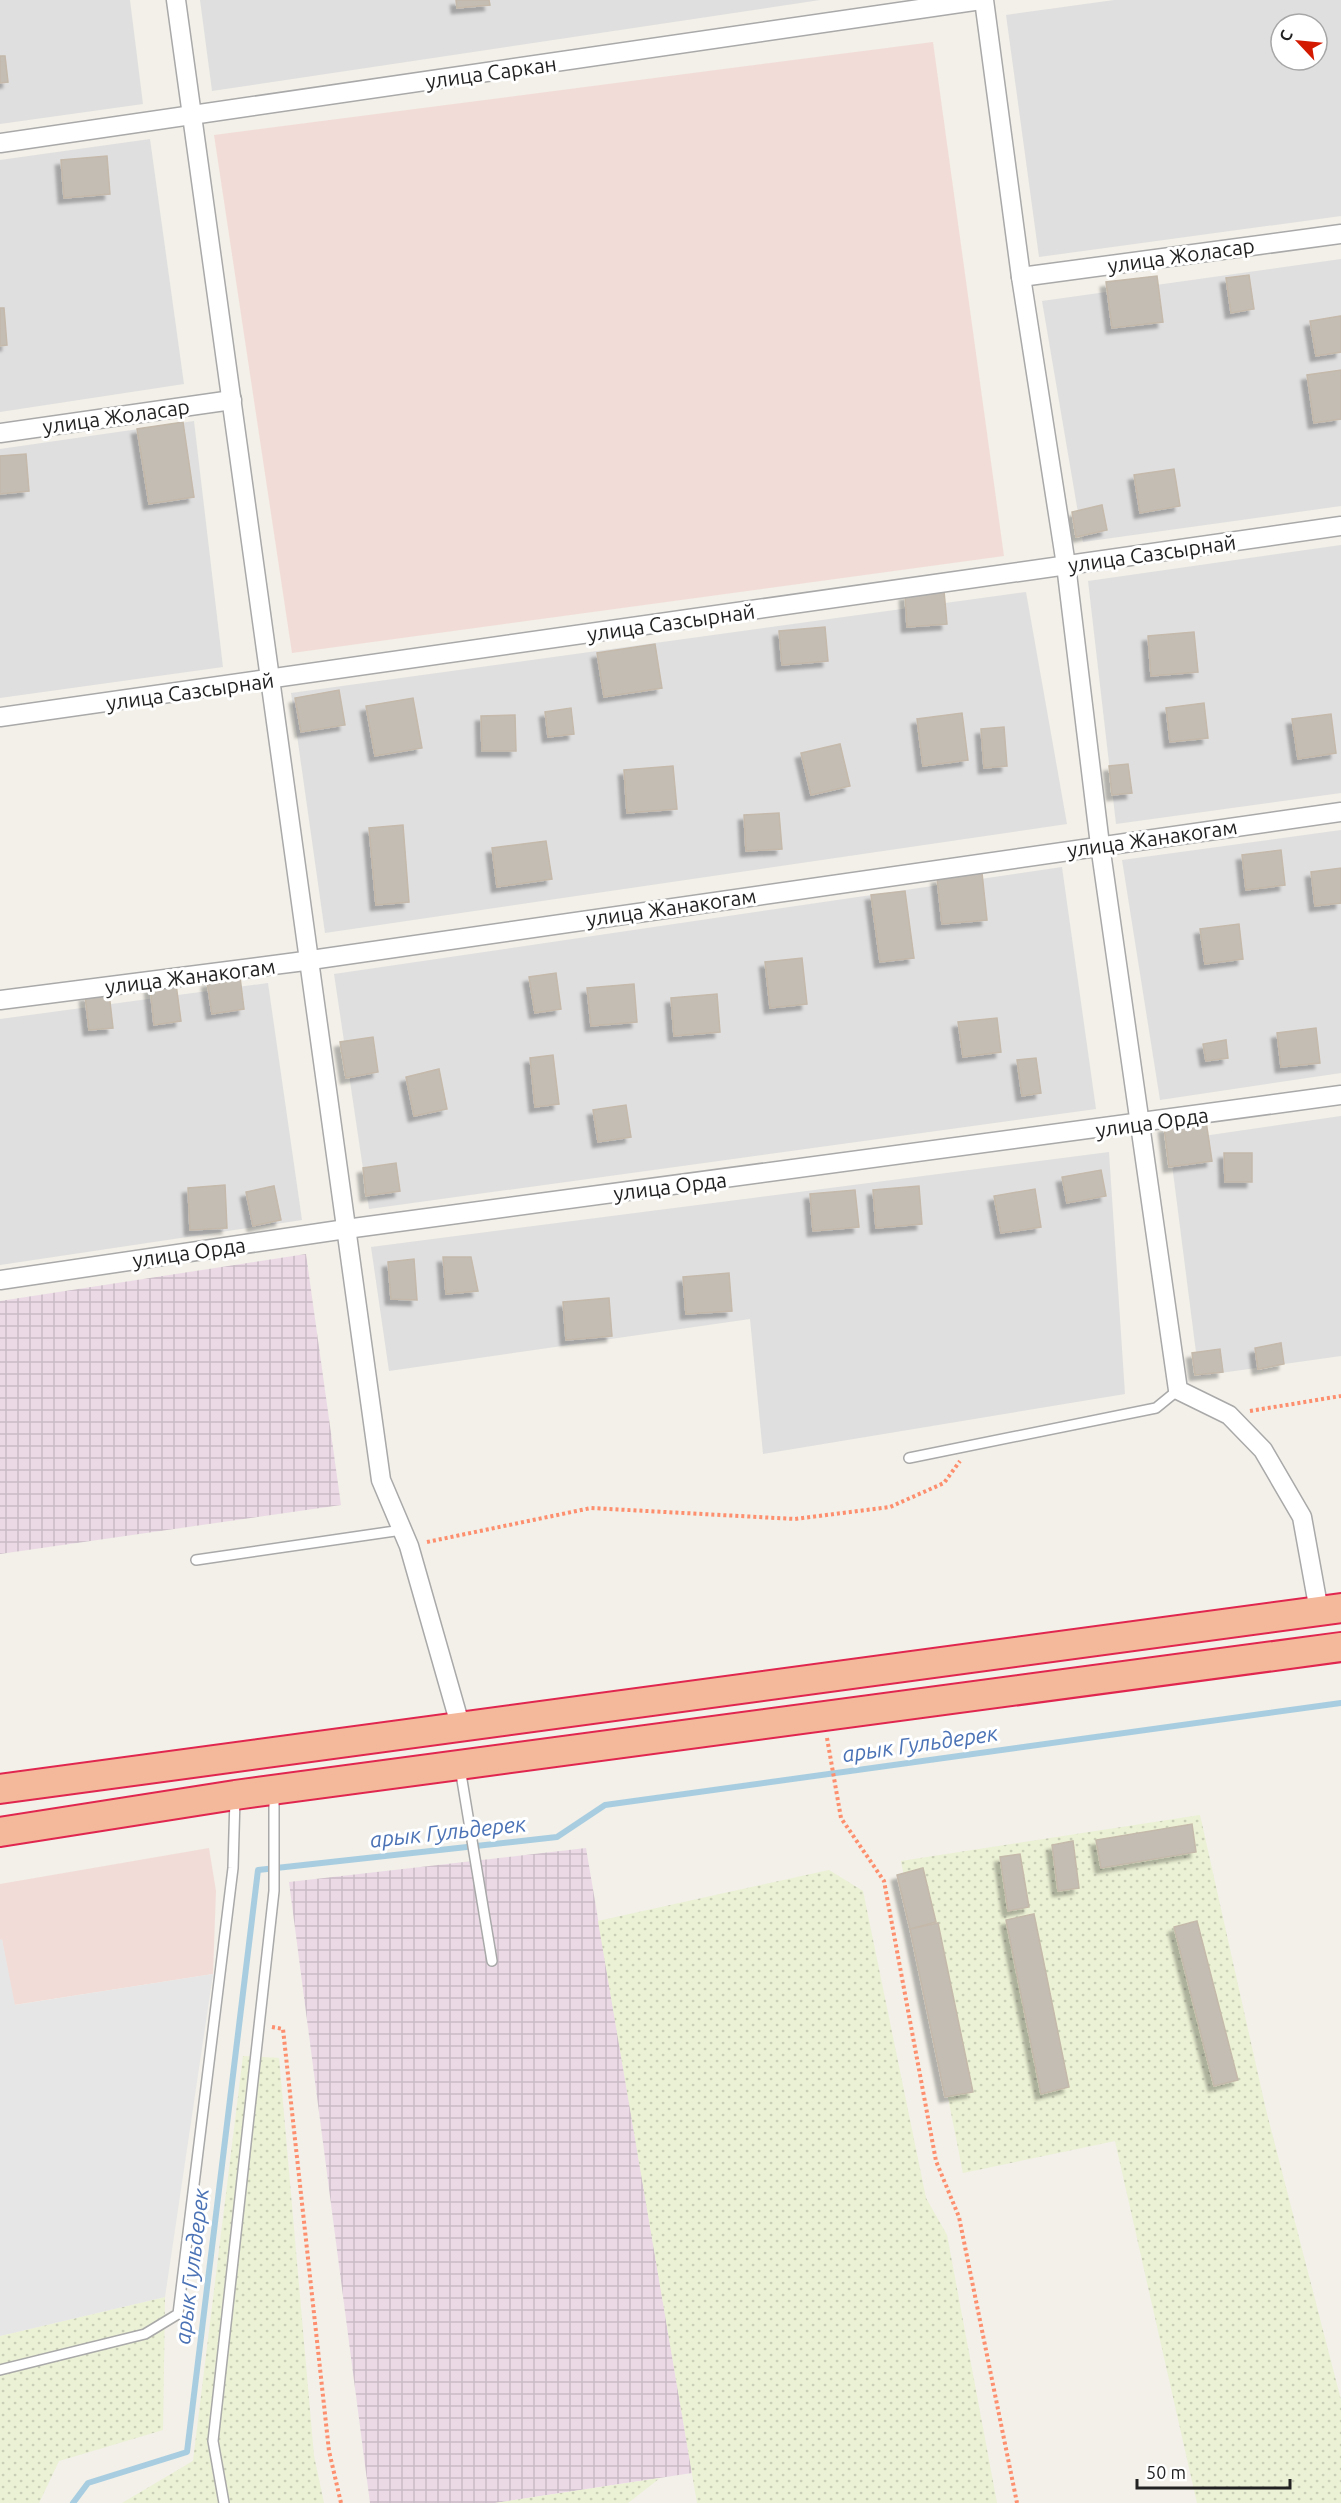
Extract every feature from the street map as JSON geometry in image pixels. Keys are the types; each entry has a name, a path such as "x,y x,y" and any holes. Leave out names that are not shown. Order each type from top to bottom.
{"highway":[{"path":"0,1790 1330,1610"},
{"path":"0,1832 235,1795 1341,1647"}],"street":[{"path":"176,0 190,116 232,400 381,1480 405,1538 461,1728"},
{"path":"983,0 1021,277 1066,565 1100,845 1142,1124 1178,1390 1229,1415 1263,1450 1302,1517 1330,1610"},
{"name":"улица Саркан","path":"0,143 983,0"},
{"name":"улица Жоласар","path":"1021,277 1341,234"},
{"name":"улица Жоласар","path":"0,433 232,400"},
{"name":"улица Сазсырнай","path":"0,717 1341,526"},
{"name":"улица Жанакогам","path":"0,1000 309,960 1341,812"},
{"name":"улица Орда","path":"0,1280 346,1228 1142,1124 1341,1095"}],"lane":[{"path":"909,1458 1156,1408 1178,1390"},
{"path":"196,1560 405,1538"},
{"path":"459,1765 492,1961"},
{"path":"224,2503 213,2441 274,1891 274,1790"},
{"path":"0,2370 145,2334 178,2314 233,1868 235,1795"}],"path":[{"path":"1229,1415 1341,1396"},
{"path":"405,1538 591,1508 795,1519 890,1507 944,1483 973,1445"},
{"path":"823,1716 842,1818 884,1881 936,2161 959,2217 1017,2503"},
{"path":"259,2026 283,2029 328,2451 341,2503"}],"shaded area":[{"path":"0,0 130,0 143,104 0,124"},
{"path":"200,0 820,0 212,91"},
{"path":"1114,0 1341,0 1341,216 1039,257 1006,15"},
{"path":"933,42 1004,556 292,653 214,135"},
{"path":"150,139 184,384 0,412 0,160"},
{"path":"1341,259 1341,506 1083,542 1042,301"},
{"path":"194,421 223,667 0,698 0,449"},
{"path":"1341,545 1341,793 1116,824 1088,581"},
{"path":"1026,592 1067,824 325,933 291,693"},
{"path":"1341,830 1341,1073 1160,1100 1122,860"},
{"path":"1062,867 1096,1109 369,1209 334,974"},
{"path":"268,983 302,1220 0,1265 0,1019"},
{"path":"1341,1116 1341,1356 1199,1376 1169,1141"},
{"path":"1109,1152 1125,1394 763,1454 750,1319 389,1371 371,1247"},
{"path":"306,1254 341,1505 0,1554 0,1301"},
{"path":"209,1848 216,1891 213,1974 14,2005 2,1940 0,1940 0,1884"},
{"path":"586,1848 692,2473 495,2503 370,2503 289,1882"},
{"path":"2,1939 15,2005 213,1974 165,2297 0,2336 0,1940"}],"green space":[{"path":"1200,1815 1266,2110 1341,2400 1341,2503 1197,2503 1115,2141 963,2173 901,1861"},
{"path":"829,1870 863,1891 926,2198 947,2235 997,2503 697,2503 598,1921"},
{"path":"243,2056 279,2058 314,2456 324,2503 122,2503 193,2461"},
{"path":"165,2297 163,2430 59,2461 39,2503 0,2503 0,2336"},
{"path":"660,2478 628,2503 495,2503"}],"building":[{"path":"456,0 489,0 490,5 457,8"},
{"path":"0,56 5,56 8,82 0,83"},
{"path":"107,156 110,194 64,198 61,160"},
{"path":"1249,275 1254,309 1231,313 1226,278"},
{"path":"1157,276 1163,322 1112,328 1106,282"},
{"path":"0,308 4,308 7,345 0,346"},
{"path":"1341,316 1341,352 1316,356 1310,321"},
{"path":"1341,370 1341,419 1314,423 1307,375"},
{"path":"183,422 194,497 149,504 137,429"},
{"path":"26,454 29,491 0,494 0,456"},
{"path":"1174,469 1180,506 1140,513 1134,475"},
{"path":"1102,505 1107,530 1076,537 1072,512"},
{"path":"944,591 947,624 907,627 905,595"},
{"path":"825,627 828,661 782,665 779,631"},
{"path":"1194,632 1198,672 1151,676 1148,636"},
{"path":"655,644 662,688 604,697 597,653"},
{"path":"339,690 345,725 301,732 295,698"},
{"path":"413,698 422,748 375,756 366,706"},
{"path":"1204,703 1208,738 1170,742 1166,708"},
{"path":"571,708 574,734 548,737 545,712"},
{"path":"962,713 968,760 923,766 917,719"},
{"path":"1331,714 1336,753 1298,759 1292,719"},
{"path":"515,715 516,751 482,751 481,716"},
{"path":"1004,727 1007,766 984,768 981,729"},
{"path":"840,744 850,786 811,795 801,753"},
{"path":"1128,764 1132,793 1112,795 1109,766"},
{"path":"673,766 677,809 627,813 624,770"},
{"path":"779,813 782,849 746,851 744,815"},
{"path":"403,825 409,902 376,905 369,828"},
{"path":"546,841 552,879 497,887 492,848"},
{"path":"1281,850 1285,885 1246,890 1242,855"},
{"path":"1341,868 1341,903 1315,906 1311,872"},
{"path":"982,873 987,920 942,924 937,878"},
{"path":"905,891 914,958 880,962 871,895"},
{"path":"1239,924 1243,959 1205,964 1200,929"},
{"path":"802,958 807,1004 770,1008 765,962"},
{"path":"556,973 561,1009 535,1013 529,977"},
{"path":"240,977 244,1009 212,1014 207,982"},
{"path":"176,984 181,1021 154,1025 150,987"},
{"path":"634,984 637,1022 591,1026 587,988"},
{"path":"109,993 113,1028 89,1030 85,996"},
{"path":"717,994 720,1032 674,1036 671,998"},
{"path":"997,1018 1001,1052 963,1057 958,1022"},
{"path":"1316,1028 1320,1063 1281,1067 1277,1033"},
{"path":"373,1037 378,1072 346,1078 340,1042"},
{"path":"1226,1040 1228,1058 1206,1061 1203,1044"},
{"path":"553,1055 559,1104 535,1107 530,1058"},
{"path":"1036,1058 1041,1093 1022,1096 1017,1060"},
{"path":"439,1069 447,1109 414,1116 406,1077"},
{"path":"626,1105 631,1137 598,1142 593,1110"},
{"path":"1206,1121 1212,1161 1169,1167 1164,1127"},
{"path":"1224,1153 1252,1153 1252,1182 1225,1182"},
{"path":"396,1163 400,1191 366,1196 363,1168"},
{"path":"1101,1170 1106,1196 1067,1203 1062,1177"},
{"path":"225,1185 227,1228 190,1230 188,1188"},
{"path":"274,1186 281,1220 253,1226 246,1192"},
{"path":"919,1186 922,1224 876,1228 873,1190"},
{"path":"1035,1189 1041,1227 1001,1233 994,1196"},
{"path":"855,1190 859,1227 813,1231 810,1194"},
{"path":"443,1257 471,1257 478,1291 446,1294"},
{"path":"414,1259 417,1300 391,1299 388,1262"},
{"path":"729,1273 732,1311 686,1314 683,1277"},
{"path":"609,1298 612,1336 566,1340 563,1302"},
{"path":"1281,1343 1284,1364 1258,1369 1255,1348"},
{"path":"1220,1349 1223,1372 1195,1375 1192,1353"},
{"path":"1192,1824 1196,1852 1101,1868 1096,1840"},
{"path":"1073,1841 1079,1888 1058,1891 1052,1845"},
{"path":"1020,1854 1029,1907 1008,1911 1000,1857"},
{"path":"923,1868 936,1922 910,1929 897,1875"},
{"path":"1034,1914 1069,2087 1041,2094 1006,1920"},
{"path":"1197,1921 1238,2080 1214,2086 1174,1927"},
{"path":"938,1923 973,2092 945,2097 910,1929"}],"waterway":[{"name":"арык Гульдерек","path":"73,2503 88,2483 187,2452 258,1870 557,1837 605,1805 1341,1703"}]}
